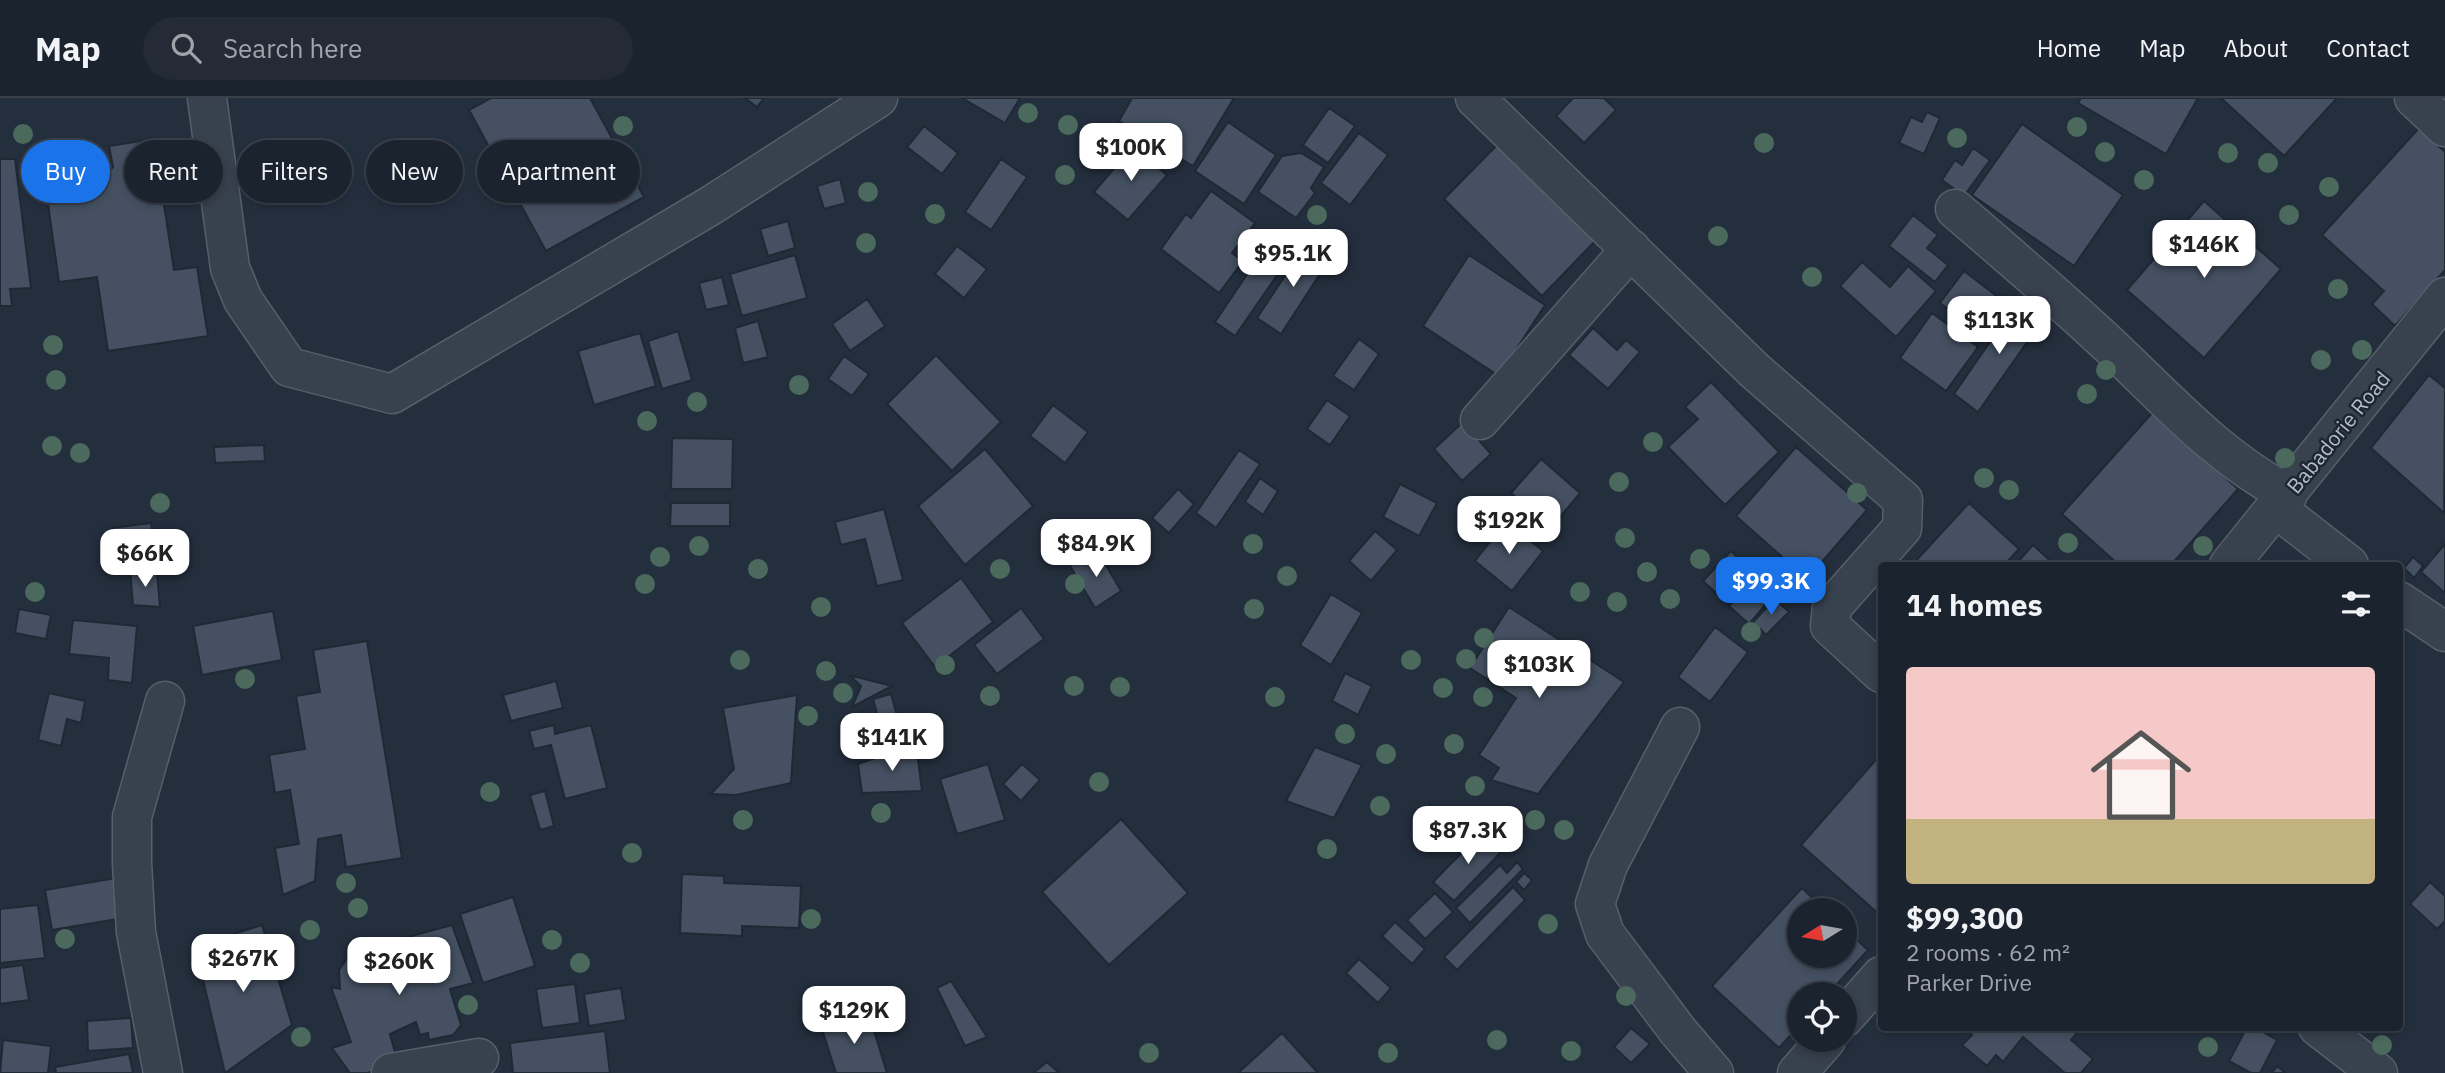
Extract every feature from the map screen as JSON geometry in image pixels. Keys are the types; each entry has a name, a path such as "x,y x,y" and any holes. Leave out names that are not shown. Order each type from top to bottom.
{"street":[{"path":"207,98 230,268 243,300 289,367 392,394 710,206 878,98"},
{"path":"1475,98 1754,370 1903,500 1902,528 1832,607 1830,626 1878,670"},
{"path":"2414,98 2445,127"},
{"path":"1955,209 2107,343 2203,436 2263,481 2346,562"},
{"path":"1480,420 1631,249"},
{"name":"Babadorie Road","path":"2231,562 2445,297"},
{"path":"2403,604 2445,632"},
{"path":"163,1073 136,932 132,817 165,701"},
{"path":"1681,727 1608,865 1595,904 1605,934 1678,1031 1714,1073"},
{"path":"1857,1003 1878,979"},
{"path":"2323,1031 2378,1073"},
{"path":"1797,1073 1815,1052"},
{"path":"391,1073 480,1058"}],"building":[{"path":"491,98 590,98 613,140 485,140 469,110"},
{"path":"745,98 764,98 757,107"},
{"path":"962,98 1020,98 1005,123"},
{"path":"1132,98 1234,98 1193,166 1119,121"},
{"path":"1573,98 1604,98 1616,110 1584,143 1556,116"},
{"path":"2081,98 2198,98 2166,154 2078,103"},
{"path":"2221,98 2337,98 2284,156"},
{"path":"1329,108 1355,126 1328,163 1303,145"},
{"path":"1927,112 1940,118 1924,154 1899,143 1911,117 1922,122"},
{"path":"1228,122 1276,155 1244,204 1195,171"},
{"path":"2022,124 2123,195 2074,266 1972,195"},
{"path":"924,126 958,153 942,174 907,147"},
{"path":"2419,128 2445,152 2445,270 2395,326 2372,304 2384,291 2322,235"},
{"path":"1359,133 1388,155 1350,205 1321,183"},
{"path":"1499,143 1597,239 1542,296 1444,199"},
{"path":"124,144 124,203 164,203 174,270 197,267 208,336 108,351 97,277 59,282 48,204 110,203 110,170 113,167 110,146"},
{"path":"1133,146 1167,175 1128,220 1094,192"},
{"path":"1973,148 1990,160 1964,196 1942,180 1955,160 1962,165"},
{"path":"1301,153 1324,167 1311,188 1315,193 1296,218 1258,192 1282,156"},
{"path":"0,159 15,159 31,288 10,289 12,306 0,306"},
{"path":"1001,159 1027,177 991,230 965,212"},
{"path":"840,179 846,203 824,209 817,186"},
{"path":"1211,191 1255,223 1232,253 1243,261 1219,293 1161,249 1186,214 1191,218"},
{"path":"2204,201 2281,269 2204,358 2127,290"},
{"path":"520,203 633,203 546,251"},
{"path":"1913,215 1938,235 1927,248 1948,265 1935,282 1889,246"},
{"path":"788,221 795,248 768,256 760,229"},
{"path":"1275,233 1296,248 1235,336 1215,322"},
{"path":"1306,244 1329,260 1281,334 1257,318"},
{"path":"957,246 987,269 964,298 935,274"},
{"path":"795,255 807,298 742,316 730,274"},
{"path":"1469,255 1545,305 1499,376 1423,326"},
{"path":"1862,262 1890,287 1908,266 1936,291 1896,337 1840,286"},
{"path":"1964,271 2007,304 1984,335 1940,303"},
{"path":"722,277 729,305 706,310 699,283"},
{"path":"867,299 885,326 850,351 832,324"},
{"path":"2019,300 2044,318 1978,412 1954,394"},
{"path":"1932,313 1978,347 1946,391 1900,358"},
{"path":"758,321 768,357 743,363 735,328"},
{"path":"1593,328 1617,350 1626,340 1640,352 1608,389 1569,355"},
{"path":"678,331 692,380 662,389 648,341"},
{"path":"640,333 656,386 594,405 578,351"},
{"path":"1359,339 1379,354 1354,390 1333,376"},
{"path":"936,355 1001,422 952,471 887,404"},
{"path":"844,356 869,374 852,396 828,379"},
{"path":"2429,375 2445,388 2444,513 2371,448"},
{"path":"1711,382 1779,452 1725,505 1668,447 1698,419 1685,407"},
{"path":"1327,400 1350,416 1330,445 1307,429"},
{"path":"1053,405 1088,432 1065,463 1030,436"},
{"path":"2153,412 2238,489 2174,562 2116,562 2062,514"},
{"path":"1463,422 1491,454 1462,481 1434,449"},
{"path":"672,438 733,439 732,489 671,489"},
{"path":"264,445 265,461 215,463 214,447"},
{"path":"1796,447 1867,510 1807,579 1736,516"},
{"path":"985,449 1033,506 965,565 918,506"},
{"path":"1239,450 1260,464 1216,528 1196,513"},
{"path":"1541,459 1580,493 1551,528 1511,493"},
{"path":"1260,478 1278,491 1263,515 1245,502"},
{"path":"1400,484 1437,503 1419,536 1383,517"},
{"path":"1178,489 1194,504 1169,533 1152,518"},
{"path":"671,503 730,503 730,526 670,526"},
{"path":"1969,503 2019,549 2007,562 1915,562"},
{"path":"884,509 903,580 877,586 865,539 841,545 835,522"},
{"path":"1506,521 1543,551 1512,591 1475,561"},
{"path":"151,523 155,549 116,554 112,528"},
{"path":"1375,531 1397,550 1371,581 1349,561"},
{"path":"2445,544 2445,593 2421,572"},
{"path":"2033,545 2052,562 2018,562"},
{"path":"1097,550 1121,591 1095,608 1070,566"},
{"path":"1731,551 1752,571 1725,601 1703,581"},
{"path":"2413,557 2423,566 2414,578 2404,568"},
{"path":"130,569 157,574 160,607 133,605"},
{"path":"961,578 993,622 935,667 902,623"},
{"path":"1754,579 1773,596 1749,624 1729,606"},
{"path":"1331,594 1362,613 1331,665 1300,645"},
{"path":"1775,599 1789,612 1766,635 1753,622"},
{"path":"1509,607 1624,682 1538,794 1491,780 1499,768 1479,755 1516,698 1470,668"},
{"path":"1021,608 1044,639 997,674 974,645"},
{"path":"19,609 51,615 46,639 15,633"},
{"path":"273,611 282,660 202,675 193,626"},
{"path":"73,620 137,626 132,683 108,680 109,658 69,654"},
{"path":"1715,627 1748,652 1710,702 1678,677"},
{"path":"367,641 402,858 346,867 341,835 318,839 315,881 283,895 275,848 299,844 290,790 275,793 269,755 305,749 296,696 320,692 313,650"},
{"path":"1345,673 1372,686 1358,715 1332,701"},
{"path":"849,675 892,686 852,707 861,686"},
{"path":"556,681 563,708 511,721 503,695"},
{"path":"49,693 85,701 81,723 67,719 61,746 38,740"},
{"path":"891,694 898,719 880,724 873,699"},
{"path":"797,695 791,783 736,795 711,794 734,769 723,708"},
{"path":"554,725 555,734 591,725 607,788 565,799 551,745 534,749 529,731"},
{"path":"916,744 922,791 862,793 858,764"},
{"path":"1315,747 1362,765 1334,818 1286,801"},
{"path":"1878,757 1878,913 1801,845"},
{"path":"988,764 1005,820 957,834 940,779"},
{"path":"1022,764 1040,780 1021,801 1003,784"},
{"path":"545,791 554,826 540,830 530,795"},
{"path":"1121,819 1188,893 1109,965 1042,892"},
{"path":"1483,831 1503,850 1454,901 1433,882"},
{"path":"1517,862 1523,869 1470,923 1456,908 1500,865 1507,873"},
{"path":"1524,873 1532,880 1524,890 1516,882"},
{"path":"682,874 724,876 724,883 801,886 799,928 742,926 742,936 680,933"},
{"path":"116,878 123,918 52,930 45,890"},
{"path":"2430,882 2445,896 2445,921 2437,929 2410,904"},
{"path":"1513,887 1525,900 1457,970 1444,957"},
{"path":"1802,888 1812,898 1793,898"},
{"path":"1435,893 1453,912 1425,939 1407,920"},
{"path":"513,897 535,966 483,983 460,914"},
{"path":"1787,904 1787,968 1852,968 1839,982 1787,982 1787,1039 1779,1048 1712,986"},
{"path":"38,905 45,958 0,963 0,909"},
{"path":"1395,922 1425,949 1412,964 1382,936"},
{"path":"262,925 292,1025 225,1073 195,946"},
{"path":"452,925 473,983 450,989 461,1025 453,1035 429,1040 428,1033 420,1035 416,1022 390,1034 399,1067 350,1073 332,1048 351,1042 331,987 340,989 339,970 348,957 375,950 384,958 402,953 397,940"},
{"path":"1857,940 1868,950 1857,962"},
{"path":"1359,959 1391,988 1378,1003 1346,973"},
{"path":"23,965 29,1000 0,1004 0,968"},
{"path":"951,981 987,1037 965,1046 937,988"},
{"path":"575,984 580,1023 542,1028 536,989"},
{"path":"621,988 626,1020 589,1026 584,994"},
{"path":"868,1011 887,1073 836,1073 821,1026"},
{"path":"131,1018 133,1048 88,1051 87,1021"},
{"path":"1631,1028 1650,1044 1631,1063 1614,1047"},
{"path":"605,1031 610,1073 513,1073 510,1043"},
{"path":"1968,1031 2079,1031 2071,1040 2093,1059 2081,1073 2065,1073 2023,1037 2003,1062 1996,1055 1987,1066 1962,1045 1972,1035"},
{"path":"2245,1031 2261,1031 2277,1040 2260,1073 2251,1073 2229,1061"},
{"path":"1282,1033 1318,1073 1238,1073"},
{"path":"3,1040 51,1046 48,1073 0,1073"},
{"path":"129,1054 133,1073 56,1073 55,1067"},
{"path":"1047,1062 1059,1073 1033,1073"},
{"path":"2277,1066 2286,1073 2272,1073"}]}
